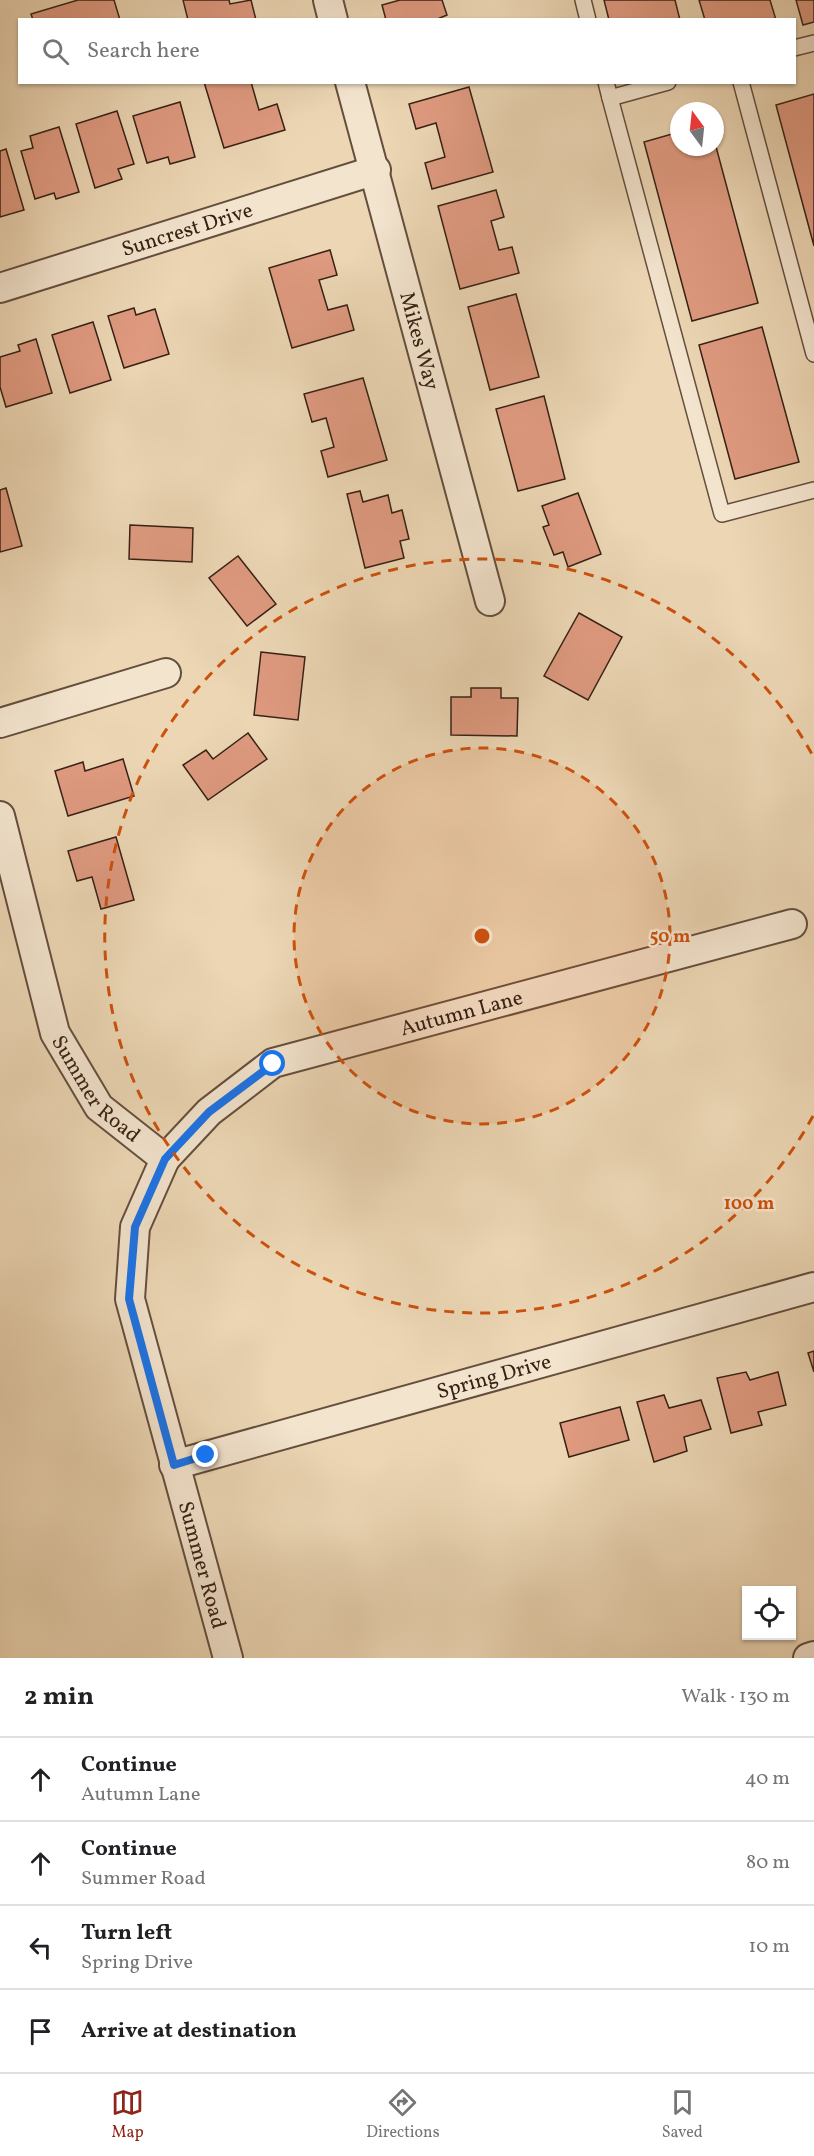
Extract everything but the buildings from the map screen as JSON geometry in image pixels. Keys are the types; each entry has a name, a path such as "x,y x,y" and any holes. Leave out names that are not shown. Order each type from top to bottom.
{"street":[{"path":"328,0 332,18"},
{"name":"Mikes Way","path":"352,84 490,601"},
{"name":"Suncrest Drive","path":"0,288 376,170"},
{"path":"0,723 166,673"},
{"name":"Summer Road","path":"0,816 55,1033 99,1107 165,1159 135,1227 129,1299 228,1658"},
{"name":"Autumn Lane","path":"165,1159 209,1112 273,1064 792,924"},
{"name":"Spring Drive","path":"174,1465 814,1287"},
{"path":"808,1658 814,1656"}],"lane":[{"path":"583,0 588,18"},
{"path":"796,48 814,43"},
{"path":"606,84 722,514 814,490"},
{"path":"610,98 662,84"},
{"path":"742,84 814,354"}],"route":[{"path":"206,1455 174,1465 129,1299 135,1227 165,1159 209,1112 273,1064"}]}
